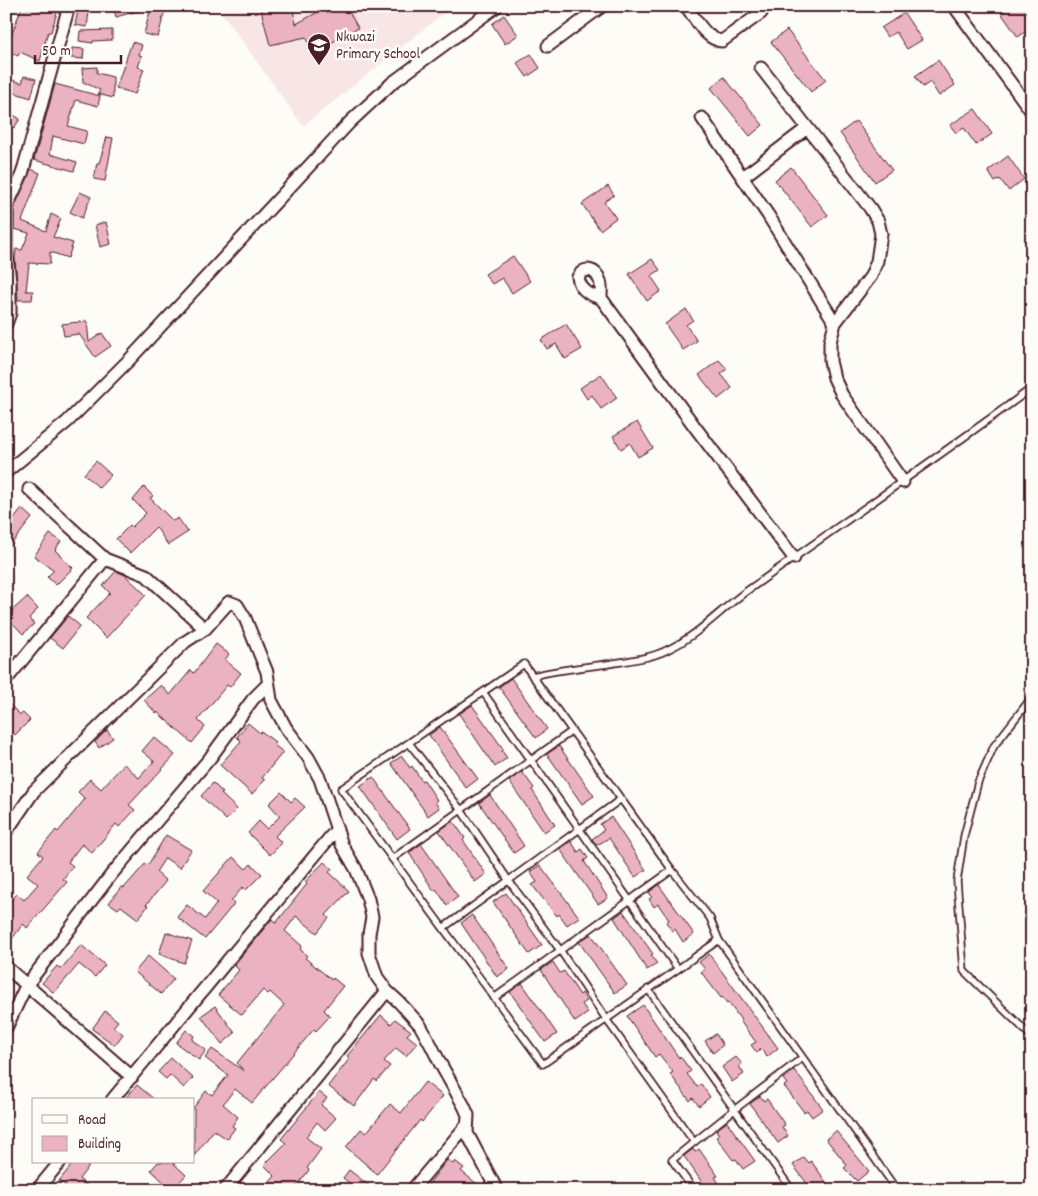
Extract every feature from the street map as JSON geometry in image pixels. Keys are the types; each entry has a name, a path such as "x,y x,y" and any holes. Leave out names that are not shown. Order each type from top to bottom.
{"street":[{"path":"6,324 10,313 10,281 6,248 7,206 22,174 68,6"},
{"path":"6,472 67,422 124,365 350,122 392,83 497,6"},
{"path":"548,46 602,6"},
{"path":"686,6 707,34 722,41 729,38 761,13 764,6"},
{"path":"955,6 1032,112"},
{"path":"761,68 870,208 878,221 881,234 877,261 870,276 835,323 830,342 830,361 834,378 842,395 903,482"},
{"path":"702,118 743,177 835,323"},
{"path":"743,177 807,128"},
{"path":"601,298 794,558"},
{"path":"30,490 105,559 146,576 205,629"},
{"path":"6,680 105,559"},
{"path":"6,832 34,791 185,642 205,629 229,602 237,605 267,672 271,700 286,728 308,757 320,779 342,846 356,869 368,899 372,916 369,934 369,953 377,977 386,991 399,1002 424,1032 464,1106 468,1115 467,1133 497,1190"},
{"path":"6,1028 26,986 111,875 210,758 253,698 268,684"},
{"path":"114,1098 336,830"},
{"path":"6,967 132,1077"},
{"path":"224,1190 386,991"},
{"path":"412,1190 466,1126"},
{"path":"37,1190 58,1164"}],"lane":[{"path":"532,676 555,670 653,656 670,649 687,638 749,589 903,482 1032,388"},
{"path":"719,940 543,1064 341,789 524,664 672,870 710,918 719,940 896,1190"},
{"path":"483,692 678,969"},
{"path":"1032,697 994,746 978,782 964,836 957,881 964,971 1032,1037"},
{"path":"392,859 572,731"},
{"path":"409,743 461,810 694,1142"},
{"path":"443,928 621,799"},
{"path":"494,998 672,870"},
{"path":"648,989 792,1190"},
{"path":"694,1190 672,1160 802,1058"}],"shaded area":[{"name":"Nkwazi Primary School","path":"217,6 453,6 303,126"}],"building":[{"path":"22,6 44,11 45,6 58,9 51,32 48,32 40,61 20,52 18,56 6,51 6,41 9,42"},
{"path":"113,6 144,6 144,9 116,17"},
{"path":"260,6 292,6 296,24 329,6 346,6 358,28 314,52 306,37 270,45"},
{"path":"1010,6 1031,6 1024,12 1032,23 1032,27 1018,37 1001,13"},
{"path":"151,7 165,10 158,37 144,34"},
{"path":"78,10 89,12 87,27 75,25"},
{"path":"904,13 922,40 907,49 896,32 887,37 881,28"},
{"path":"504,15 518,35 505,44 492,24"},
{"path":"112,30 112,40 93,41 93,43 79,41 80,31"},
{"path":"787,30 826,80 811,92 771,42"},
{"path":"132,42 142,45 139,55 142,56 138,67 144,69 135,94 116,88"},
{"path":"72,48 84,49 83,59 71,58"},
{"path":"531,54 540,68 527,77 517,63"},
{"path":"938,60 955,85 939,96 930,82 923,87 915,76"},
{"path":"97,67 97,73 113,77 113,98 98,94 100,90 83,82 82,68"},
{"path":"24,76 36,79 31,98 6,90 6,78 22,83"},
{"path":"724,77 763,125 750,136 711,88"},
{"path":"55,84 100,96 98,106 76,100 68,126 87,131 84,144 53,136 50,154 77,162 74,171 34,160"},
{"path":"975,109 992,134 976,145 964,128 956,133 950,125"},
{"path":"12,114 20,119 14,128 6,122"},
{"path":"856,121 892,170 875,182 840,133"},
{"path":"107,137 113,138 105,181 94,179 97,163 99,163"},
{"path":"1008,156 1024,179 1009,191 1000,179 995,182 988,171"},
{"path":"791,167 828,215 812,227 775,180"},
{"path":"31,169 40,173 22,221 46,231 51,214 61,219 53,237 73,243 68,258 50,252 50,264 29,263 26,291 33,291 32,300 18,300 16,249 22,250 29,233 14,229 14,208"},
{"path":"608,186 614,195 604,202 616,218 600,230 582,204"},
{"path":"80,192 91,197 82,218 70,212"},
{"path":"106,222 111,244 100,247 95,225"},
{"path":"513,256 530,281 512,293 502,278 492,284 485,274"},
{"path":"652,259 660,270 651,276 661,291 647,301 629,274"},
{"path":"686,309 693,320 686,325 697,341 683,350 665,324"},
{"path":"87,321 89,342 102,333 111,346 95,357 79,334 64,336 62,324"},
{"path":"566,324 582,349 565,359 556,344 547,349 541,340"},
{"path":"719,360 727,369 721,374 732,388 718,399 699,375"},
{"path":"601,374 617,398 601,409 592,395 587,399 580,388"},
{"path":"637,422 653,448 638,457 630,443 621,449 613,436"},
{"path":"96,461 111,475 99,488 84,474"},
{"path":"144,487 153,496 150,498 173,521 178,518 188,532 168,545 156,527 130,553 116,539 146,513 133,500"},
{"path":"22,509 32,518 6,551 6,529"},
{"path":"50,534 61,541 55,550 73,568 56,585 47,577 54,570 34,556"},
{"path":"116,571 125,575 146,595 106,638 86,618 110,593 103,586"},
{"path":"27,597 38,609 29,618 34,624 23,634 6,616"},
{"path":"68,616 80,626 63,648 50,638"},
{"path":"216,644 229,654 225,660 241,673 230,687 227,685 198,720 205,727 192,743 156,713 144,700 161,685 170,695 191,670 194,673"},
{"path":"511,678 547,729 536,738 499,687"},
{"path":"6,701 20,715 23,713 30,720 15,735 12,732 6,738"},
{"path":"472,705 504,750 502,751 507,758 495,767 459,714"},
{"path":"248,723 275,742 274,745 283,752 262,778 265,780 252,794 220,765 241,741 237,737"},
{"path":"440,727 478,779 466,788 429,735"},
{"path":"107,730 113,738 99,748 95,742"},
{"path":"154,737 175,755 129,805 135,810 119,827 116,824 92,853 82,844 68,862 73,866 63,879 67,882 27,928 23,924 6,947 6,906 17,894 24,900 38,884 27,875 43,856 38,852 56,830 58,832 85,799 78,792 90,779 101,789 124,764 139,778 154,761 142,751"},
{"path":"559,746 594,796 582,804 547,754"},
{"path":"402,756 410,768 412,766 422,781 424,780 437,800 435,802 439,808 428,816 391,763"},
{"path":"522,772 534,788 532,790 555,825 544,832 509,781"},
{"path":"373,777 410,829 397,839 360,786"},
{"path":"213,783 223,793 221,794 237,809 226,820 201,796"},
{"path":"281,792 291,802 295,798 305,807 275,836 282,843 270,855 248,833 259,821 267,829 280,816 269,804"},
{"path":"490,795 524,846 514,853 479,803"},
{"path":"611,817 646,870 635,877 609,838 597,845 592,839 604,830 600,824"},
{"path":"453,821 465,838 463,840 486,874 475,882 439,831"},
{"path":"166,835 191,850 180,868 165,858 156,872 166,881 146,905 148,906 138,919 121,906 118,909 109,903 122,886 124,888 146,863 148,865"},
{"path":"571,841 578,852 582,849 588,858 584,861 608,898 598,904 560,849"},
{"path":"421,844 458,897 447,905 436,889 434,891 409,853"},
{"path":"233,857 246,869 251,864 262,874 246,890 243,887 231,901 234,904 205,939 177,917 187,905 205,919 217,903 203,891"},
{"path":"324,862 332,869 329,872 349,891 326,915 329,918 317,933 296,916 285,931 302,946 300,949 307,956 305,958 332,980 333,978 343,986 324,1010 330,1016 316,1031 314,1029 252,1103 235,1089 223,1104 238,1117 232,1126 235,1128 227,1139 214,1130 195,1155 195,1106 206,1091 212,1095 228,1075 205,1058 212,1049 244,1071 237,1063 284,1005 270,992 268,994 263,990 242,1015 218,995 239,970 234,965 272,919 276,923 307,884 305,882"},
{"path":"540,865 579,917 567,925 559,914 557,916 532,885 537,882 530,872"},
{"path":"659,885 694,934 683,942 675,929 672,931 666,922 669,920 658,904 654,907 649,899 652,897 649,892"},
{"path":"506,893 542,945 529,954 493,902"},
{"path":"623,911 653,954 651,955 657,964 647,970 614,918"},
{"path":"472,915 509,969 497,977 461,923"},
{"path":"166,932 192,941 184,963 159,954"},
{"path":"591,934 627,985 615,993 579,942"},
{"path":"81,945 105,965 95,977 79,964 54,993 42,983 57,966 61,969"},
{"path":"709,954 778,1048 767,1057 761,1049 757,1053 751,1045 756,1042 741,1020 728,1002 721,998 701,972 705,969 699,962"},
{"path":"148,956 174,979 161,994 135,972"},
{"path":"553,962 560,973 564,971 580,995 582,993 587,1001 582,1004 588,1013 575,1022 541,970"},
{"path":"522,983 557,1034 545,1042 510,992"},
{"path":"643,1005 679,1058 680,1056 691,1071 687,1074 697,1087 701,1084 710,1097 699,1106 693,1098 690,1101 670,1074 673,1072 659,1054 655,1057 627,1016"},
{"path":"215,1006 235,1033 222,1044 201,1016"},
{"path":"105,1011 118,1021 113,1027 123,1034 115,1045 92,1029"},
{"path":"381,1015 391,1024 395,1019 411,1031 407,1035 417,1043 406,1056 396,1048 384,1061 390,1066 377,1081 374,1079 354,1106 328,1086 350,1058 347,1056"},
{"path":"186,1030 194,1036 192,1040 206,1050 199,1060 176,1043"},
{"path":"716,1034 723,1045 713,1053 705,1041"},
{"path":"736,1057 742,1064 739,1066 744,1074 732,1082 722,1067"},
{"path":"171,1058 193,1078 184,1088 170,1075 166,1079 158,1072"},
{"path":"794,1070 823,1109 812,1117 807,1110 804,1112 784,1086 787,1084 783,1079"},
{"path":"425,1082 443,1096 422,1122 420,1120 377,1174 346,1147 361,1129 366,1133 390,1104 401,1113"},
{"path":"137,1085 153,1098 126,1098"},
{"path":"319,1092 327,1098 321,1105 336,1118 325,1130 317,1122 306,1137 321,1149 307,1168 309,1170 294,1190 263,1190 275,1176 264,1165 286,1143 281,1139"},
{"path":"760,1096 764,1101 767,1099 785,1125 782,1127 788,1136 778,1143 750,1104"},
{"path":"727,1122 755,1161 743,1169 736,1159 733,1160 716,1137 719,1135 716,1130"},
{"path":"836,1131 869,1171 857,1181 844,1168 847,1165 826,1139"},
{"path":"693,1149 695,1152 699,1149 718,1176 715,1177 720,1185 713,1190 707,1190 684,1156"},
{"path":"804,1157 809,1163 811,1161 832,1190 812,1190 793,1165"},
{"path":"447,1160 453,1164 455,1161 464,1168 461,1171 477,1184 473,1190 424,1190"},
{"path":"72,1164 90,1164 79,1179 93,1190 71,1190 59,1181"},
{"path":"156,1164 174,1164 186,1175 172,1190 151,1170"},
{"path":"349,1170 375,1190 358,1190 343,1178"}],"place":[{"name":"Nkwazi Primary School","path":"319,66"}]}
